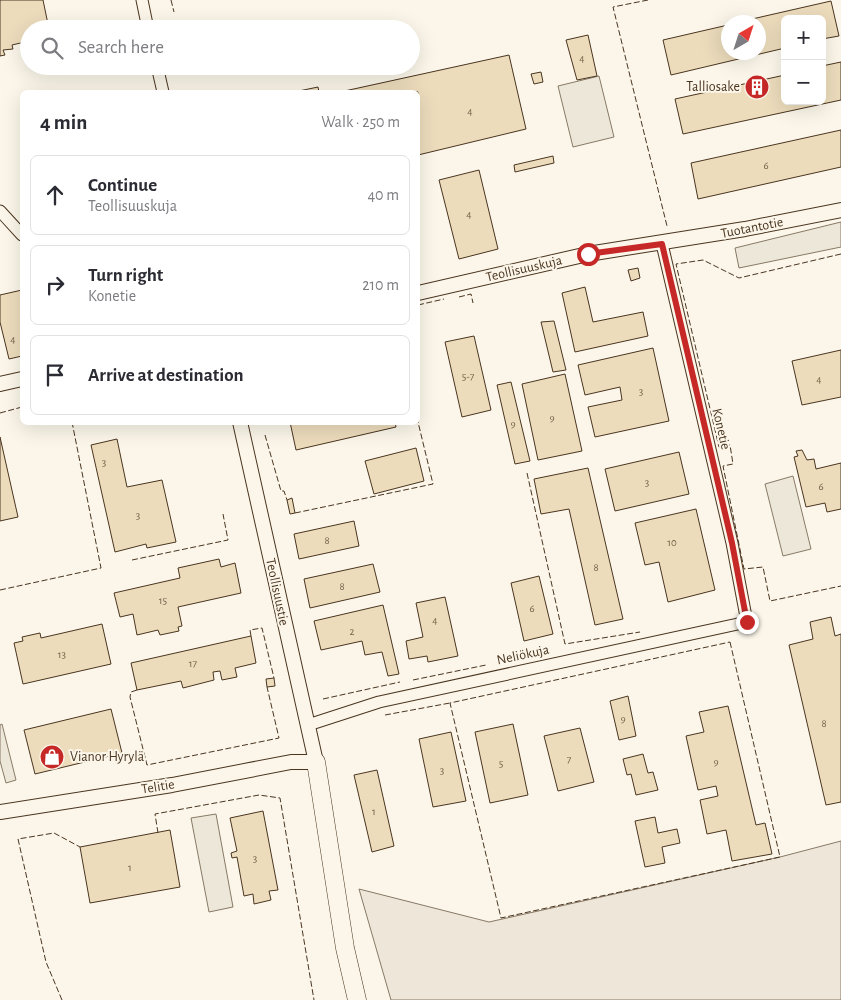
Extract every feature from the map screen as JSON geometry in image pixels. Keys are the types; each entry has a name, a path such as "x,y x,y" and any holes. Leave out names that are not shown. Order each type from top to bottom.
{"main road":[{"path":"316,762 341,919 357,1000"},
{"path":"341,919 341,949 351,1000"},
{"path":"341,919 366,1000"}],"street":[{"path":"142,0 146,20"},
{"path":"159,75 163,90"},
{"name":"Tuotantotie","path":"662,244 841,210"},
{"path":"0,211 20,233"},
{"name":"Teollisuuskuja","path":"420,293 588,254 662,244"},
{"name":"Konetie","path":"662,244 732,543 747,622"},
{"path":"0,384 20,379"},
{"name":"Teollisuustie","path":"241,425 316,762"},
{"name":"Neliökuja","path":"308,724 379,702 747,622"},
{"name":"Telitie","path":"0,812 172,785 291,762 316,762"}],"shaded area":[{"path":"599,76 614,137 573,147 558,86"},
{"path":"841,222 841,247 739,268 735,248"},
{"path":"793,476 811,549 783,556 765,484"},
{"path":"2,724 16,780 6,783 0,761 0,725"},
{"path":"216,814 233,907 209,912 191,818"},
{"path":"841,841 841,1000 391,1000 359,889 489,922 780,857"}],"building":[{"path":"0,0 43,0 47,20 20,20 20,43 12,45 13,49 3,50 5,55 0,56"},
{"path":"831,1 839,36 826,38 826,15 781,15 781,49 766,52 766,16"},
{"path":"721,27 721,60 734,60 671,75 663,40"},
{"path":"588,35 597,76 577,80 566,40"},
{"path":"509,55 526,129 420,155 420,90 349,90"},
{"name":"Talliosake","path":"841,62 841,100 826,103 826,65"},
{"path":"541,72 543,82 534,84 531,74"},
{"name":"Talliosake","path":"781,76 781,105 818,105 683,134 675,99"},
{"path":"318,87 319,90 304,90"},
{"path":"841,130 841,167 698,199 691,163"},
{"path":"553,156 554,163 515,172 514,165"},
{"path":"479,170 498,249 459,259 439,180"},
{"path":"638,268 640,278 631,281 628,270"},
{"path":"585,287 593,322 643,312 648,336 575,352 562,293"},
{"path":"20,290 20,356 9,359 0,322 0,295"},
{"path":"554,321 566,370 553,372 541,322"},
{"path":"474,336 491,410 462,417 445,342"},
{"path":"653,348 669,421 595,437 588,407 622,400 620,387 585,395 578,365"},
{"path":"841,350 841,397 802,405 792,361"},
{"path":"565,374 582,451 538,460 522,384"},
{"path":"511,382 530,461 515,464 497,385"},
{"path":"291,425 396,425 396,427 296,450"},
{"path":"0,437 18,517 0,521"},
{"path":"117,439 127,487 162,480 176,542 147,548 146,544 115,552 91,445"},
{"path":"416,448 424,481 374,494 365,461"},
{"path":"802,450 807,460 814,459 816,469 841,463 841,509 827,512 825,503 806,507 794,457 798,456 796,451"},
{"path":"679,452 689,494 615,511 605,469"},
{"path":"588,468 623,619 595,625 569,509 541,514 534,479"},
{"path":"292,498 295,513 290,514 287,500"},
{"path":"696,509 715,590 668,602 659,562 645,565 635,523"},
{"path":"354,521 359,546 299,559 294,534"},
{"path":"219,559 221,567 235,563 241,593 178,607 182,626 178,627 179,631 160,635 158,630 137,635 133,614 120,617 114,593 180,578 178,568"},
{"path":"373,564 380,592 310,608 304,579"},
{"path":"539,576 553,634 524,641 511,583"},
{"path":"445,597 458,656 428,662 427,656 409,659 406,641 423,637 416,603"},
{"path":"383,605 399,674 388,676 382,652 365,655 362,641 321,650 314,621"},
{"path":"831,617 835,636 841,634 841,802 826,805 789,645 813,639 810,622"},
{"path":"102,624 111,664 23,684 14,643 23,641 22,637 40,633 41,638"},
{"path":"251,636 256,663 235,668 237,677 222,680 220,671 213,672 214,680 183,688 181,681 137,690 131,663"},
{"path":"274,678 275,686 267,687 266,679"},
{"path":"628,696 636,736 619,740 610,701"},
{"path":"728,706 756,825 765,823 772,854 732,861 726,830 707,834 700,800 718,796 716,786 698,790 686,736 704,732 699,712"},
{"path":"111,709 122,753 35,774 24,730"},
{"path":"513,724 528,795 490,803 475,732"},
{"path":"580,728 594,782 558,791 544,736"},
{"path":"451,732 466,801 433,807 419,739"},
{"path":"643,754 648,773 653,772 658,790 636,795 631,774 627,775 623,759"},
{"path":"377,770 394,846 372,852 354,775"},
{"path":"263,811 278,890 269,891 271,900 254,904 253,894 244,896 237,857 232,858 231,853 237,851 230,818"},
{"path":"655,817 658,833 677,829 680,843 662,847 665,863 645,867 635,821"},
{"path":"170,830 180,887 90,903 80,847"}],"fence":[{"path":"171,0 174,12"},
{"path":"648,0 613,7 667,226"},
{"path":"841,254 739,278 703,260 676,264 719,447 730,445 733,464 723,466 744,569 763,567 770,601 841,586"},
{"path":"459,297 471,294 473,303"},
{"path":"420,305 444,299"},
{"path":"0,413 20,408"},
{"path":"0,590 101,568 73,425"},
{"path":"295,513 433,484 419,425"},
{"path":"265,435 281,491 284,491 287,500"},
{"path":"527,473 565,644 640,632"},
{"path":"132,560 228,540 223,514"},
{"path":"251,636 250,630 262,628 274,678"},
{"path":"730,642 780,857 501,918 450,703 730,642"},
{"path":"413,680 486,665"},
{"path":"323,699 400,682"},
{"path":"137,690 131,692 130,697 147,765 279,738 267,687"},
{"path":"385,715 450,703"},
{"path":"158,833 155,814 259,795 280,798 314,1000"},
{"path":"62,1000 46,962 18,839 54,833 80,847"}],"place":[{"name":"Talliosake","path":"757,87"},
{"name":"Vianor Hyrylä","path":"52,757"}],"route":[{"path":"588,254 662,244 732,543 747,622"}]}
